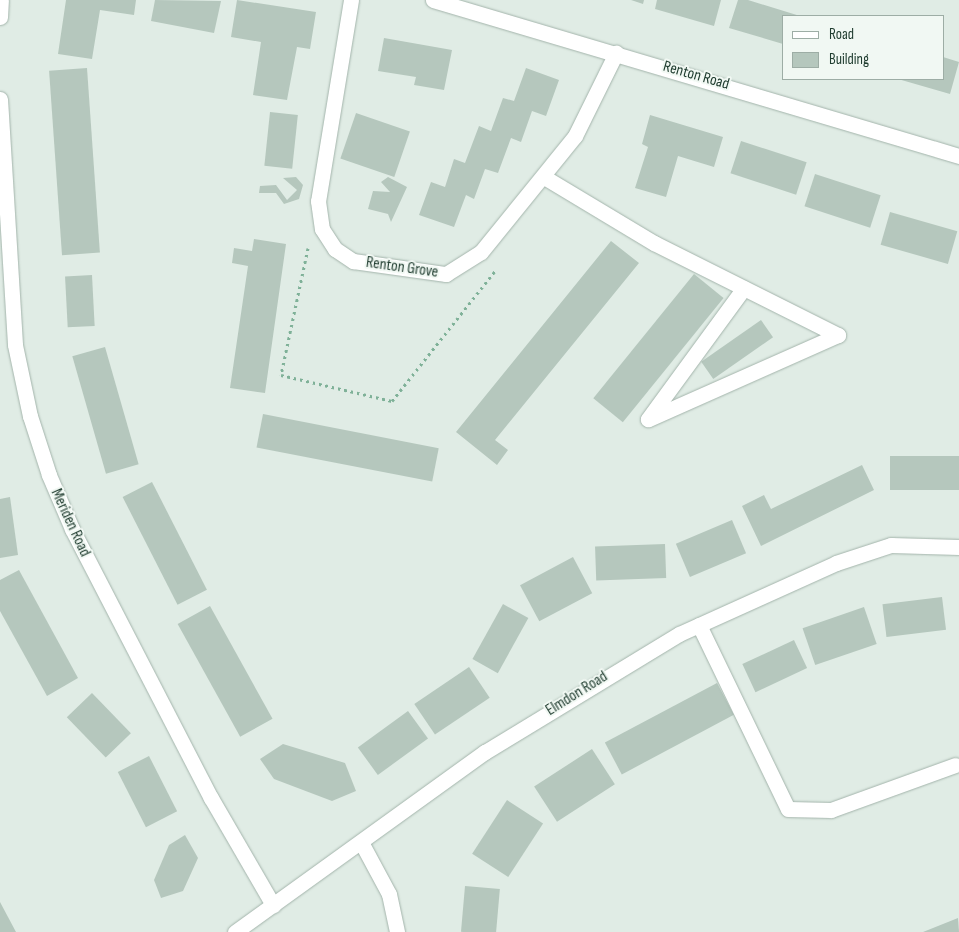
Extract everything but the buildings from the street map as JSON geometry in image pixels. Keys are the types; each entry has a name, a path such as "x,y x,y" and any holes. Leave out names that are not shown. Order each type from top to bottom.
{"street":[{"path":"0,0 0,18"},
{"name":"Renton Grove","path":"351,0 318,201 322,229 335,250 353,261 446,274 481,252 544,177 575,136 616,53"},
{"name":"Renton Road","path":"433,0 959,156"},
{"name":"Meriden Road","path":"0,99 15,345 30,416 49,475 72,530 202,781 273,905"},
{"path":"544,177 654,243 744,288 838,335 648,419 744,288"},
{"name":"Elmdon Road","path":"235,932 361,842 589,685 699,625 836,563 891,545 959,547"},
{"path":"699,625 788,809 831,810 955,765"},
{"path":"361,842 389,894 397,932"}],"path":[{"path":"310,240 281,375 392,401 496,269 481,252"}]}
